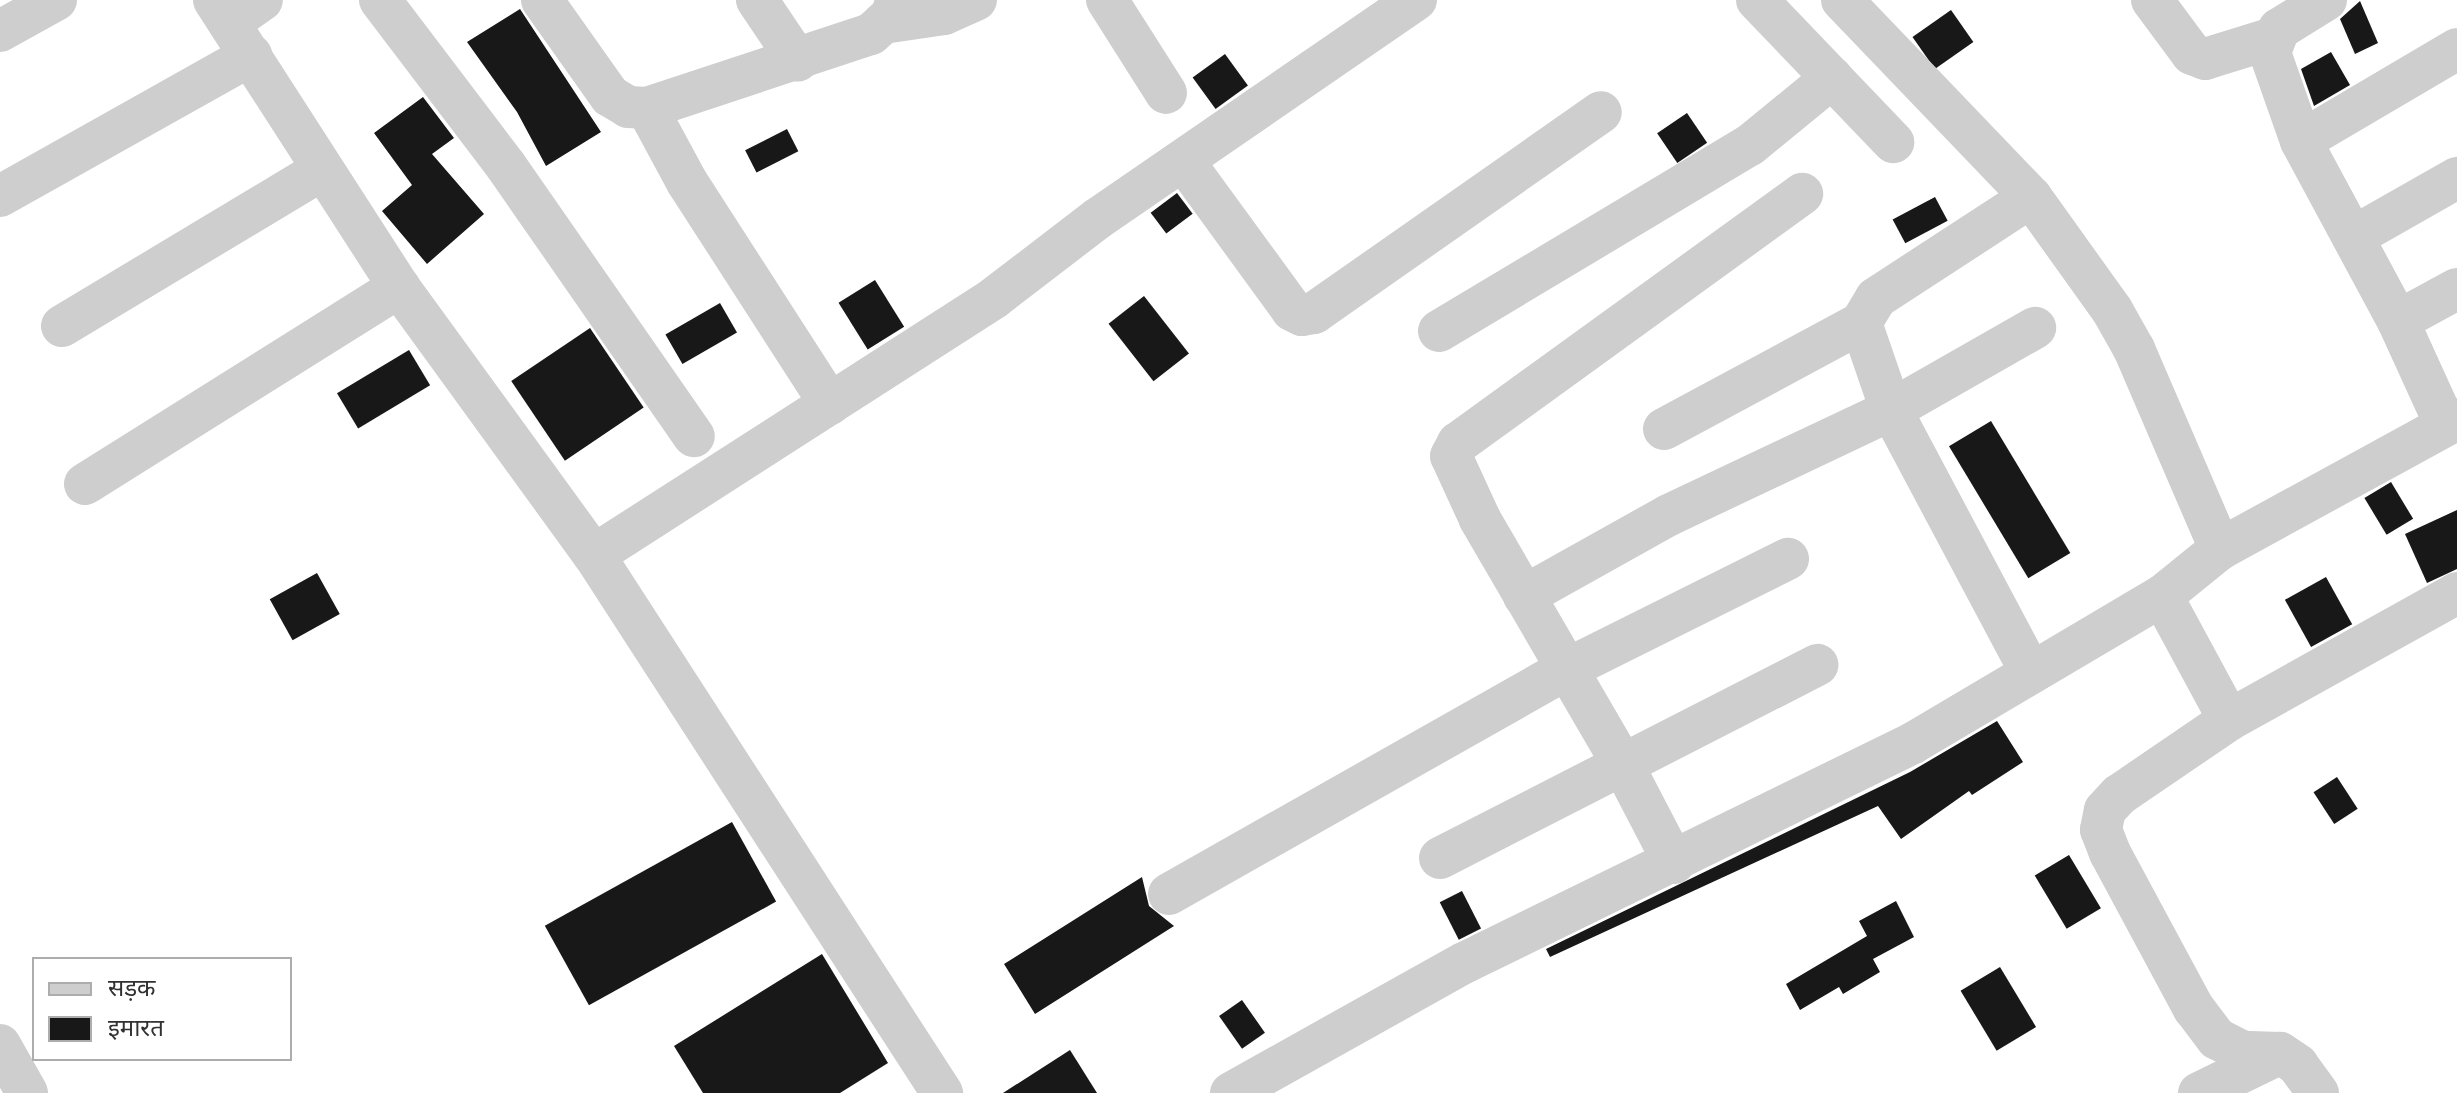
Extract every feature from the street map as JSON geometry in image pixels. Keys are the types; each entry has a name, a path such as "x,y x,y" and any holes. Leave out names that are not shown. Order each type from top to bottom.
{"street":[{"path":"0,31 56,0"},
{"path":"380,0 506,166 694,436"},
{"path":"542,0 610,96 628,107 647,108 798,61 871,34 890,11 944,14 976,0"},
{"path":"757,0 798,61"},
{"path":"1107,0 1166,93"},
{"path":"594,555 994,298 1097,219 1185,163 1416,0"},
{"path":"1757,0 1893,142"},
{"path":"1842,0 2031,197 2134,349 2220,549"},
{"path":"2152,0 2192,54 2205,59 2273,38 2286,24 2326,0"},
{"path":"0,196 239,20 322,170 399,287 594,555 942,1093"},
{"path":"1231,1093 1464,963 1674,863 1913,743 2030,671 2162,596 2220,549 2451,422 2301,141 2270,53 2273,38"},
{"path":"2301,141 2457,49"},
{"path":"1439,331 1750,145 1832,78"},
{"path":"647,108 687,182 830,404"},
{"path":"1185,163 1292,310 1302,315 1314,313 1601,112"},
{"path":"62,326 322,170"},
{"path":"2353,237 2457,178"},
{"path":"1674,863 1623,765 1454,470 1451,456 1458,443 1802,194"},
{"path":"1664,429 1861,323 1876,298 2031,197"},
{"path":"85,484 399,287"},
{"path":"2398,321 2457,289"},
{"path":"1861,323 1891,410 2030,671"},
{"path":"1524,596 1669,515 1891,410 2035,328"},
{"path":"1169,894 1567,669 1788,559"},
{"path":"2318,1093 2298,1065 2280,1053 2243,1052 2217,1039 2194,1009 2146,923 2101,830 2105,810 2119,795 2229,720 2457,593"},
{"path":"2162,596 2229,720"},
{"path":"1440,858 1817,665"},
{"path":"0,1045 27,1093"},
{"path":"2199,1093 2280,1053"}],"building":[{"path":"2360,1 2378,43 2355,54 2340,19"},
{"path":"520,9 601,132 546,166 517,112 467,42"},
{"path":"1951,10 1973,42 1935,69 1912,37"},
{"path":"2331,52 2350,85 2314,106 2301,69"},
{"path":"1225,54 1248,86 1216,109 1193,78"},
{"path":"423,97 454,138 432,154 484,214 427,264 382,211 412,185 374,133"},
{"path":"1687,113 1707,143 1677,163 1657,133"},
{"path":"787,129 798,151 756,173 745,150"},
{"path":"1177,193 1193,214 1166,234 1151,213"},
{"path":"1935,197 1948,221 1905,243 1893,220"},
{"path":"875,280 904,327 868,349 839,303"},
{"path":"1144,296 1189,354 1153,381 1109,324"},
{"path":"720,303 737,332 682,364 665,334"},
{"path":"590,328 644,408 565,461 511,381"},
{"path":"409,350 430,385 358,428 337,393"},
{"path":"1991,421 2070,553 2028,578 1949,446"},
{"path":"2391,482 2413,519 2387,535 2364,498"},
{"path":"2457,510 2457,569 2427,583 2405,534"},
{"path":"317,573 340,614 293,640 270,599"},
{"path":"2326,577 2352,624 2311,647 2285,600"},
{"path":"1997,721 2023,762 1972,795 1969,791 1901,839 1878,806 1550,957 1546,949 1910,772"},
{"path":"2337,777 2358,809 2334,824 2314,792"},
{"path":"732,822 776,902 589,1005 545,926"},
{"path":"2069,855 2101,908 2067,929 2035,876"},
{"path":"1142,877 1149,906 1174,926 1035,1014 1004,964"},
{"path":"1462,891 1481,928 1459,940 1440,902"},
{"path":"1896,901 1914,937 1873,959 1880,972 1843,994 1839,987 1800,1010 1786,984 1867,936 1859,921"},
{"path":"822,954 888,1063 840,1093 703,1093 674,1046"},
{"path":"2000,967 2036,1027 1997,1051 1961,991"},
{"path":"1242,1000 1265,1033 1242,1049 1219,1016"},
{"path":"1070,1050 1097,1093 1003,1093"}]}
